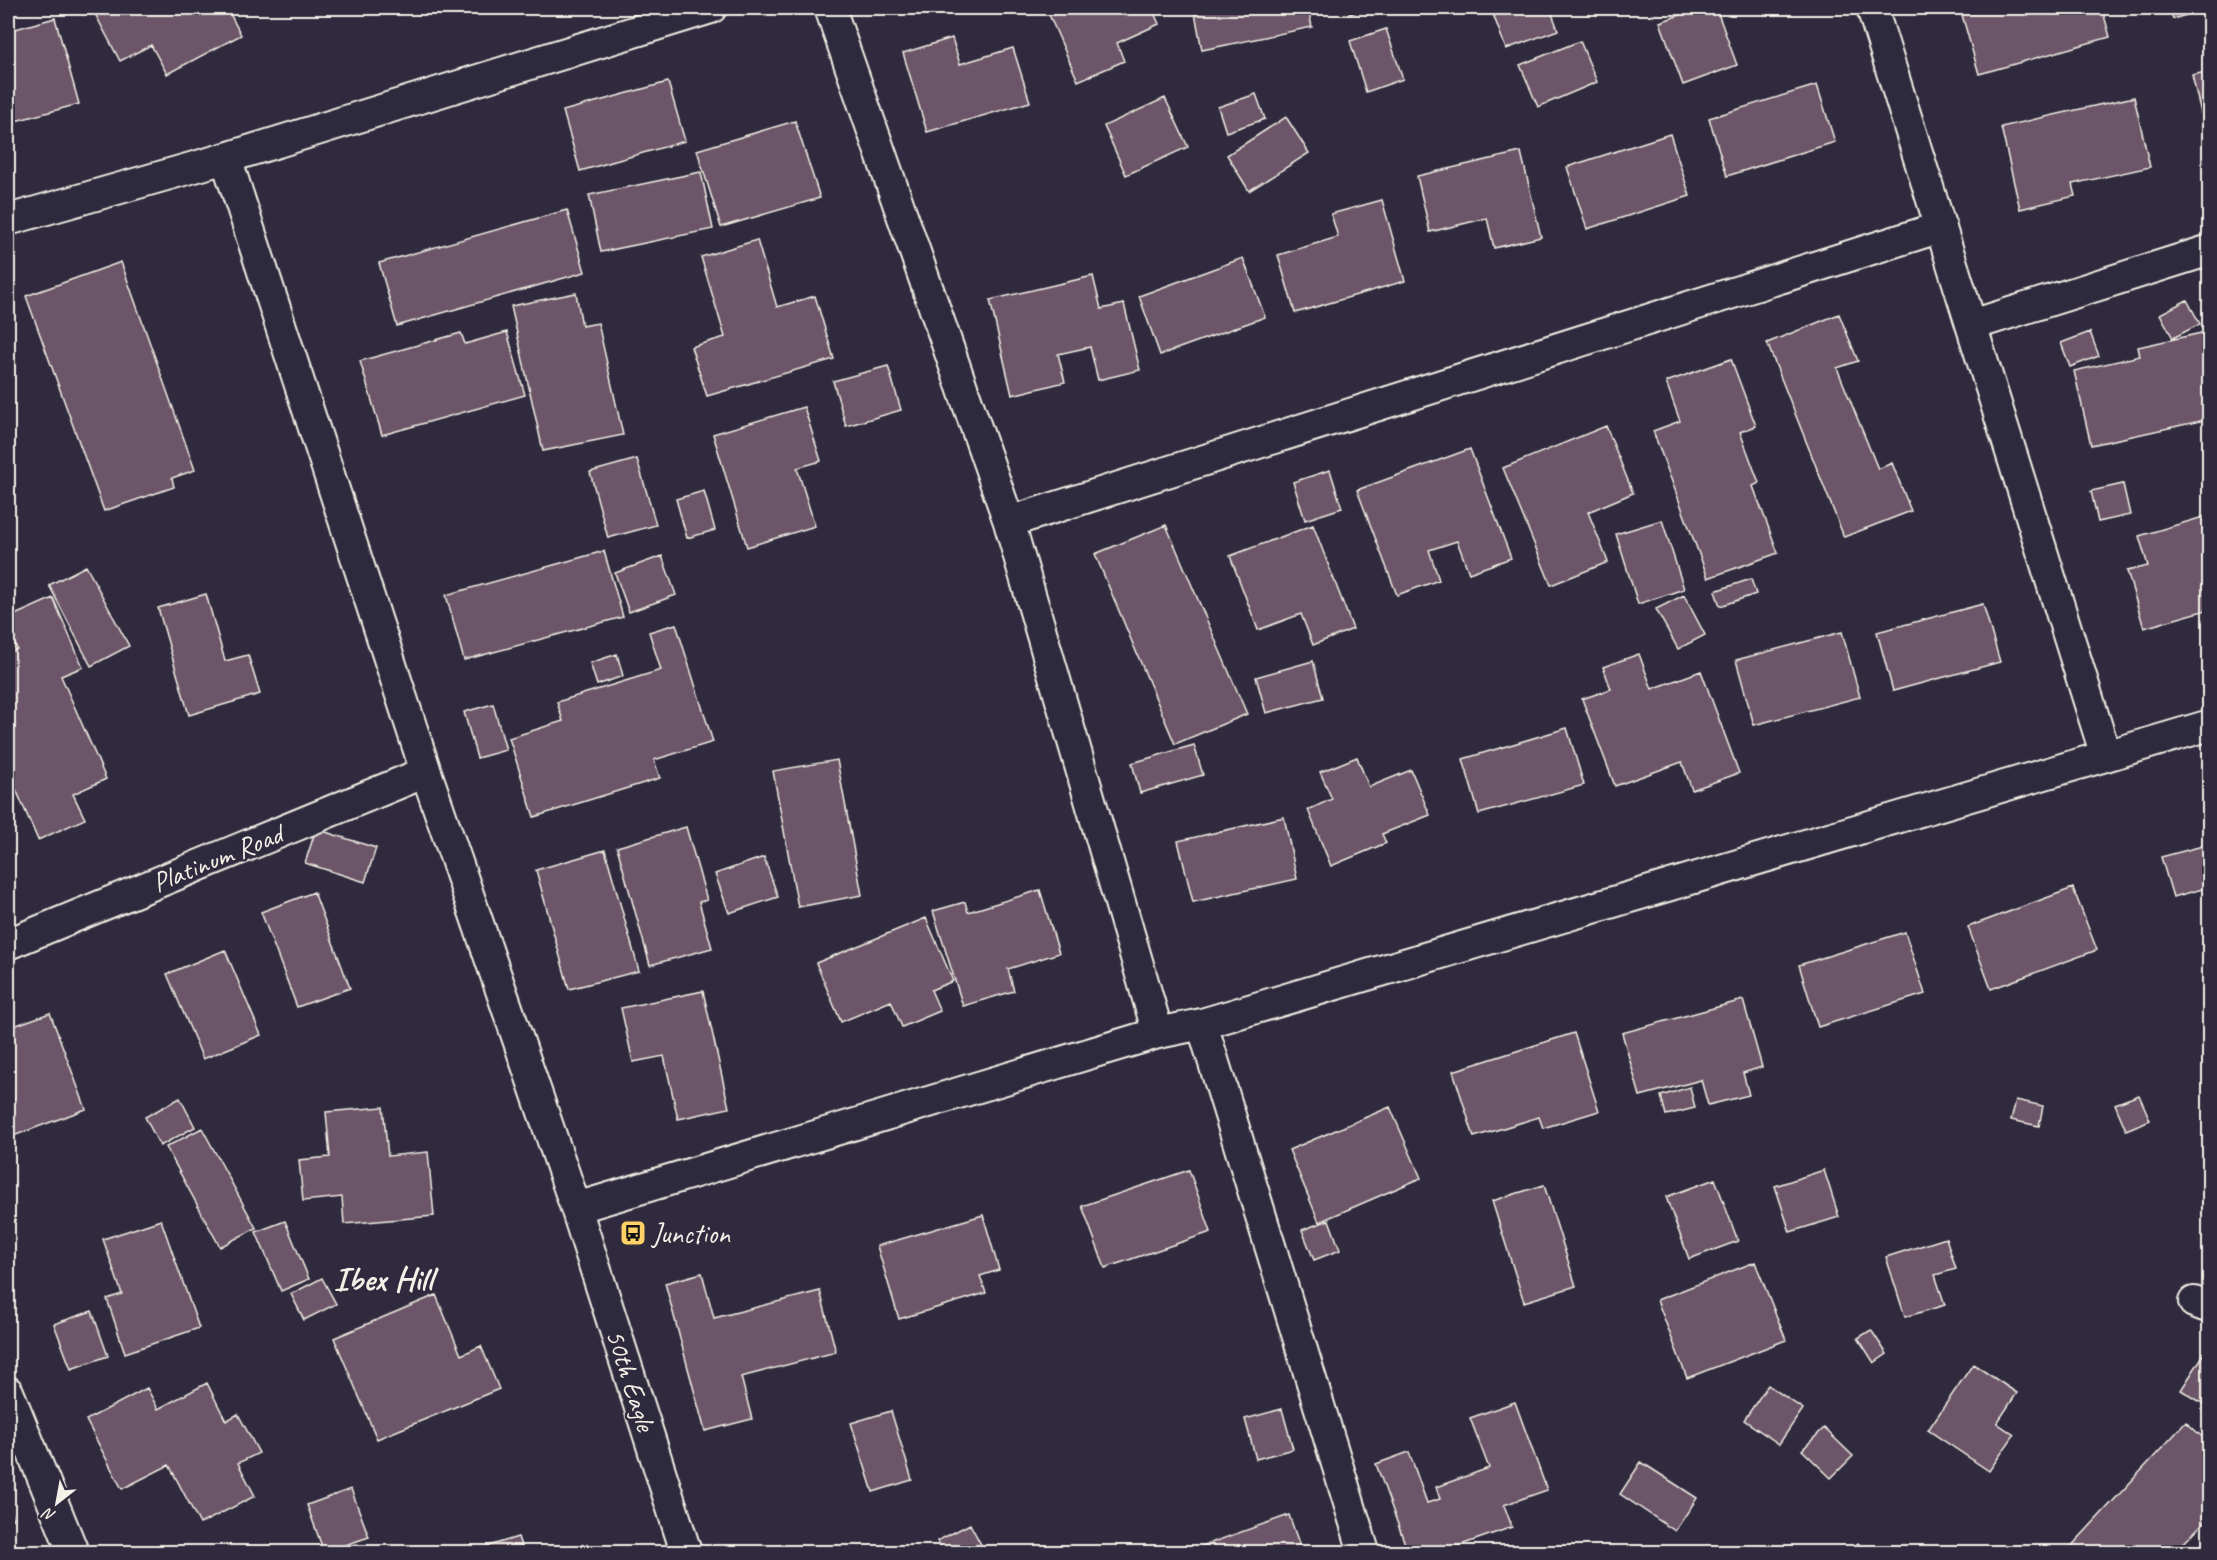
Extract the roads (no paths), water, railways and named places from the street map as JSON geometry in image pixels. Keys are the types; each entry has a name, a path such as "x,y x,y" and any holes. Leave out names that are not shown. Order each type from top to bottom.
{"street":[{"path":"8,220 226,158 711,8"},
{"path":"830,8 1009,522 1158,1033"},
{"path":"1872,8 2106,756"},
{"name":"50th Eagle","path":"226,158 426,772 576,1208 686,1552"},
{"path":"1009,522 1941,227"},
{"path":"1972,326 2210,250"},
{"path":"576,1208 1158,1033 1202,1024 2210,725"},
{"name":"Platinum Road","path":"8,944 426,772"},
{"path":"1202,1024 1364,1552"},
{"path":"8,1392 73,1552"}],"place":[{"name":"Junction","path":"633,1233"}],"district":[{"name":"Ibex Hill","path":"383,1278"}]}
